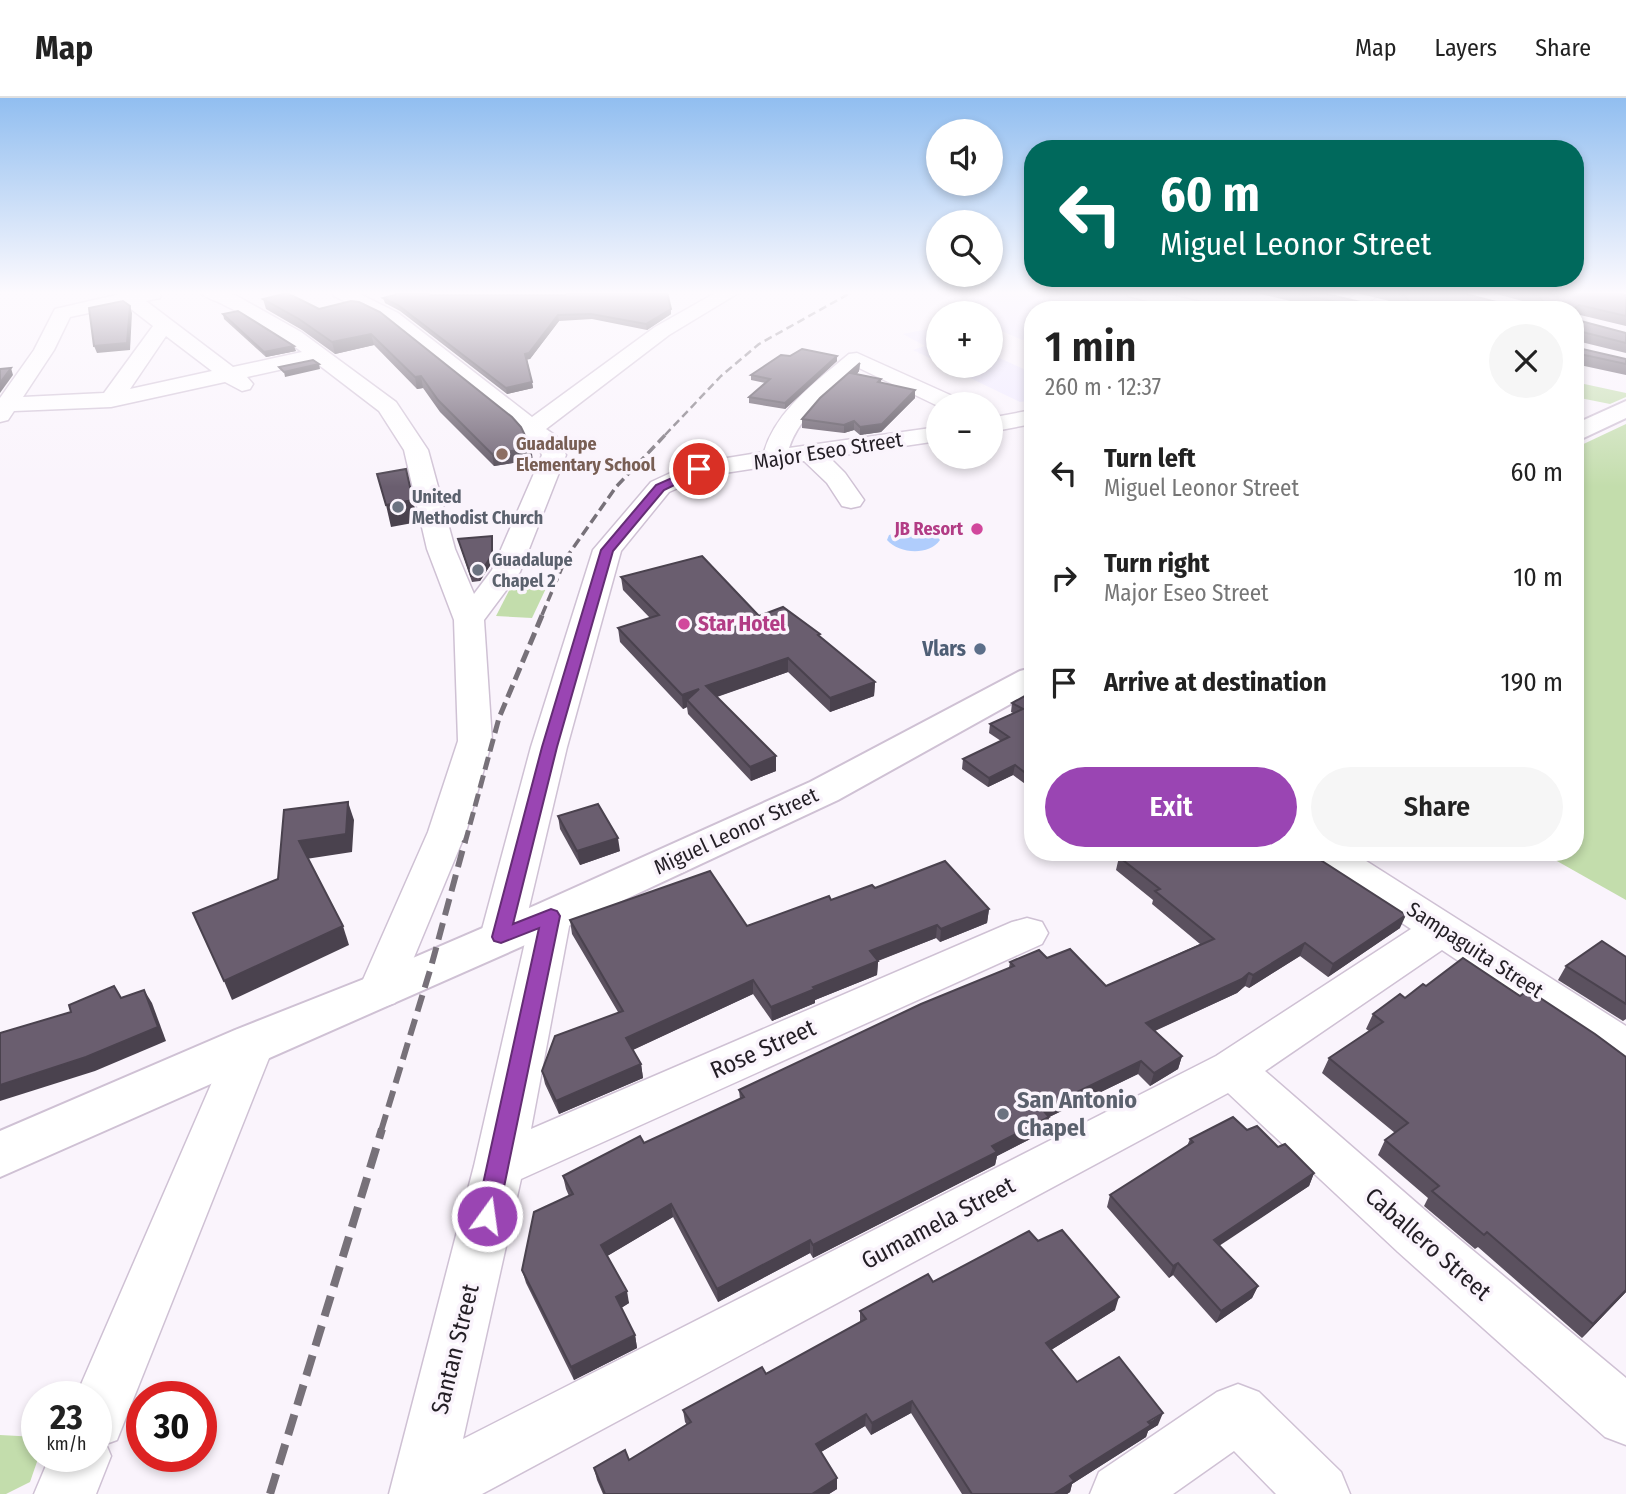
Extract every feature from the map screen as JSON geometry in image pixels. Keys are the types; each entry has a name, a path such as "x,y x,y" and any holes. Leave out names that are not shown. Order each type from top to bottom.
{"street":[{"path":"3,408 39,357"},
{"path":"111,400 141,357"},
{"path":"208,357 231,374"},
{"path":"320,357 388,407 416,450 441,549 469,620 475,741 447,832 380,991"},
{"path":"442,357 547,441 554,455 506,572 469,620"},
{"path":"532,428 627,357"},
{"path":"774,460 776,444 802,410 857,359 926,392"},
{"path":"3,408 111,400 231,374 326,362"},
{"path":"1584,429 1626,408"},
{"path":"1003,421 1024,417"},
{"name":"Major Eseo Street","path":"501,937 550,747 607,550 660,487 699,469 926,436"},
{"path":"811,454 836,478 851,500"},
{"name":"Miguel Leonor Street","path":"0,1155 251,1043 380,991 551,916 824,791 1024,682"},
{"name":"Sampaguita Street","path":"1337,861 1626,1049"},
{"name":"Santan Street","path":"420,1494 499,1166 551,916"},
{"name":"Gumamela Street","path":"420,1494 1232,1069 1442,929"},
{"name":"Rose Street","path":"499,1166 1027,933"},
{"path":"112,1381 251,1043"},
{"name":"Caballero Street","path":"1232,1069 1416,1235 1626,1416"},
{"path":"1121,1494 1238,1413 1318,1494"},
{"path":"65,1494 74,1472"}],"shaded area":[{"path":"1003,360 1024,369 1024,401 970,378 1003,378"}],"green space":[{"path":"1584,384 1626,393 1626,397 1610,404 1584,399"},
{"path":"1626,424 1626,900 1557,861 1584,861 1584,444"},
{"path":"514,581 549,582 532,618 496,616"},
{"path":"0,1435 21,1436 21,1472 33,1472 30,1482 6,1494 0,1494"}],"water":[{"path":"912,529 928,531 940,540 929,549 914,551 899,548 887,540 889,535"}],"building":[{"path":"395,357 437,357 512,417 521,427 531,448 492,454 438,400 421,376 415,377"},
{"path":"466,357 526,357 532,382 506,388"},
{"path":"778,357 836,357 785,403 749,397 770,379 751,375"},
{"path":"1594,357 1618,357 1626,359 1626,364"},
{"path":"313,360 319,364 284,372 279,367"},
{"path":"860,363 851,373 915,390 882,424 860,427 854,421 844,425 802,419 820,398"},
{"path":"11,368 0,383 0,369"},
{"path":"406,469 413,500 386,505 377,474"},
{"path":"492,536 492,555 479,575 471,576 458,539"},
{"path":"702,556 759,616 783,607 820,634 818,635 875,682 830,698 788,658 706,686 776,756 750,767 687,700 699,689 682,695 618,628 659,615 621,577"},
{"path":"1024,696 1024,772 1015,765 989,778 963,759 1009,737 990,724 1023,709 1012,703"},
{"path":"348,802 346,834 299,841 343,926 224,981 193,913 278,879 284,810"},
{"path":"598,804 618,838 577,851 558,816"},
{"path":"945,861 989,909 941,929 937,925 870,951 878,961 771,1007 753,980 626,1038 641,1064 556,1101 542,1071 555,1036 623,1011 570,920 710,871 747,926 829,896 831,900 872,885 875,888"},
{"path":"1124,861 1322,861 1406,915 1333,964 1305,943 1253,975 1249,973 1242,979 1146,1023 1182,1056 1154,1073 1141,1061 1042,1109 1049,1117 992,1146 997,1152 813,1245 810,1240 717,1289 671,1204 601,1245 627,1291 616,1297 635,1335 571,1367 522,1270 534,1212 573,1194 563,1176 640,1136 644,1143 744,1097 739,1090 921,1004 1014,966 1010,962 1039,950 1047,958 1070,949 1106,986 1214,939 1155,891 1160,889"},
{"path":"1602,941 1626,957 1626,1004 1566,966"},
{"path":"1463,958 1520,996 1528,990 1626,1057 1626,1290 1593,1324 1487,1232 1484,1235 1432,1191 1439,1186 1385,1140 1408,1123 1329,1058 1383,1022 1373,1014 1400,994 1405,998 1423,984 1426,986"},
{"path":"114,986 121,998 144,990 158,1027 86,1057 0,1085 0,1033 71,1012 69,1005"},
{"path":"1233,1117 1247,1130 1257,1126 1278,1147 1285,1144 1314,1173 1214,1240 1258,1286 1221,1311 1178,1263 1173,1266 1110,1195 1193,1142 1190,1139"},
{"path":"1062,1230 1119,1297 1046,1343 1077,1382 1119,1357 1163,1413 1148,1422 1151,1425 1070,1476 1074,1481 1054,1494 972,1494 912,1401 872,1423 866,1414 816,1444 837,1478 812,1494 605,1494 594,1468 625,1450 629,1460 691,1422 683,1410 762,1367 766,1374 866,1319 860,1311 928,1274 933,1282 1029,1231 1038,1241"}],"railway":[{"path":"665,435 721,376 743,357"},
{"path":"542,615 566,558 616,487 667,433"},
{"path":"465,843 499,718 543,613"},
{"path":"381,1131 431,967 465,841"},
{"path":"270,1494 382,1129"}],"place":[{"name":"Guadalupe Elementary School","path":"502,454"},
{"name":"United Methodist Church","path":"398,507"},
{"name":"JB Resort","path":"977,529"},
{"name":"Guadalupe Chapel 2","path":"478,570"},
{"name":"Star Hotel","path":"684,624"},
{"name":"Vlars","path":"980,649"},
{"name":"San Antonio Chapel","path":"1003,1114"}],"route":[{"path":"487,1216 551,916 501,937 550,747 607,550 660,487 699,469"}]}
